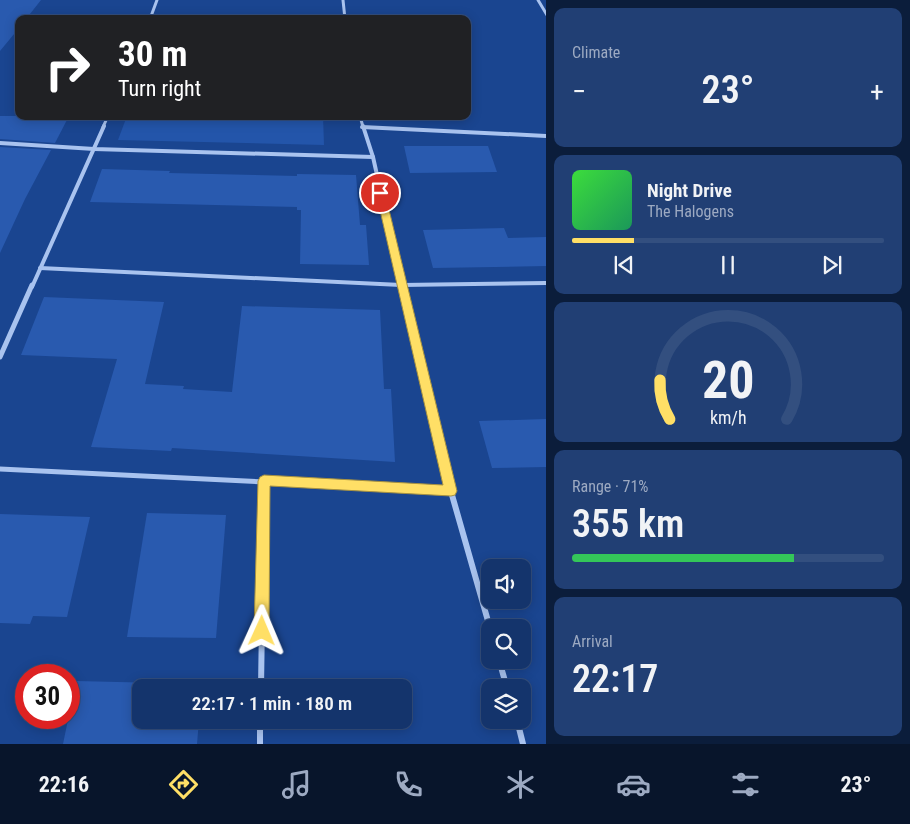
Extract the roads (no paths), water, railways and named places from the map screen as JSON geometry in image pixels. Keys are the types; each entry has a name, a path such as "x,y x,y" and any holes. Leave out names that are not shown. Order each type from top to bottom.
{"street":[{"path":"151,15 157,0"},
{"path":"343,0 345,15"},
{"path":"538,0 546,15"},
{"path":"0,357 106,120"},
{"path":"361,120 373,157 401,285 451,491 487,619"},
{"path":"362,127 546,136"},
{"path":"0,143 94,149 373,157"},
{"path":"40,268 401,285 546,283"},
{"path":"0,468 451,491"},
{"path":"261,679 264,481"},
{"path":"260,729 260,744"},
{"path":"519,729 523,744"}]}
